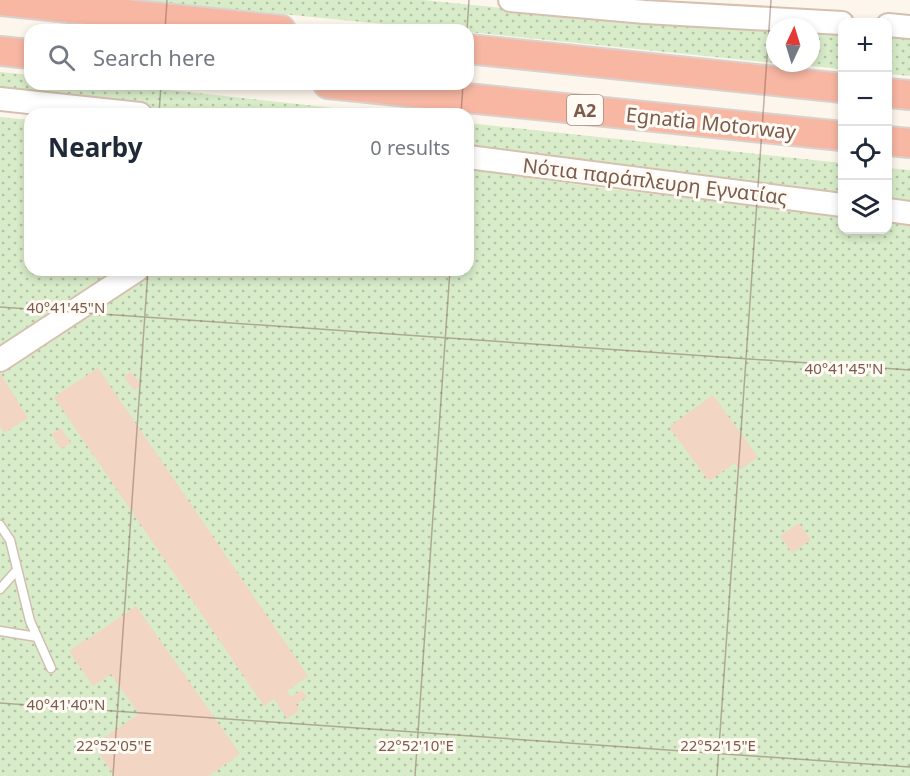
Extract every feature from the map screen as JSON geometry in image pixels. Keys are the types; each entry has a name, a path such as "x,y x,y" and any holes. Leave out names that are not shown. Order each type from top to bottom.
{"highway":[{"path":"0,1 223,24"},
{"path":"474,50 838,87"},
{"path":"0,51 24,53"},
{"name":"Egnatia Motorway","path":"387,90 838,135"},
{"path":"892,93 910,95"},
{"path":"892,141 910,143"}],"street":[{"path":"510,0 645,12 838,23"},
{"path":"892,25 910,27"},
{"path":"0,99 84,108"},
{"name":"Νότια παράπλευρη Εγνατίας","path":"474,158 838,204"},
{"path":"892,211 910,213"},
{"path":"0,360 127,276"}],"lane":[{"path":"0,525 9,540 30,621 51,668"},
{"path":"0,589 17,570"},
{"path":"0,631 37,637"}],"green space":[{"path":"139,0 423,0 564,14 766,27 766,62 474,33 474,24 383,24"},
{"path":"820,32 838,33 838,69 820,67"},
{"path":"892,36 910,37 910,76 892,74"},
{"path":"0,72 24,74 24,90 170,90 334,108 152,108 0,91"},
{"path":"0,117 24,119 24,276 474,276 474,170 595,187 838,216 838,234 892,234 892,222 910,224 910,776 0,776"},
{"path":"474,124 838,163 838,194 474,148"},
{"path":"892,168 910,170 910,203 892,201"}],"building":[{"path":"98,368 308,676 287,691 291,697 301,690 307,697 296,704 300,710 287,719 274,699 264,706 54,397"},
{"path":"131,372 141,385 134,390 124,377"},
{"path":"0,373 28,418 4,433 0,426"},
{"path":"713,395 758,457 740,470 735,463 709,481 669,427"},
{"path":"61,428 71,443 61,449 51,434"},
{"path":"799,523 811,540 792,553 780,536"},
{"path":"136,606 240,754 209,776 115,776 93,745 139,714 111,674 93,686 69,651"}]}
